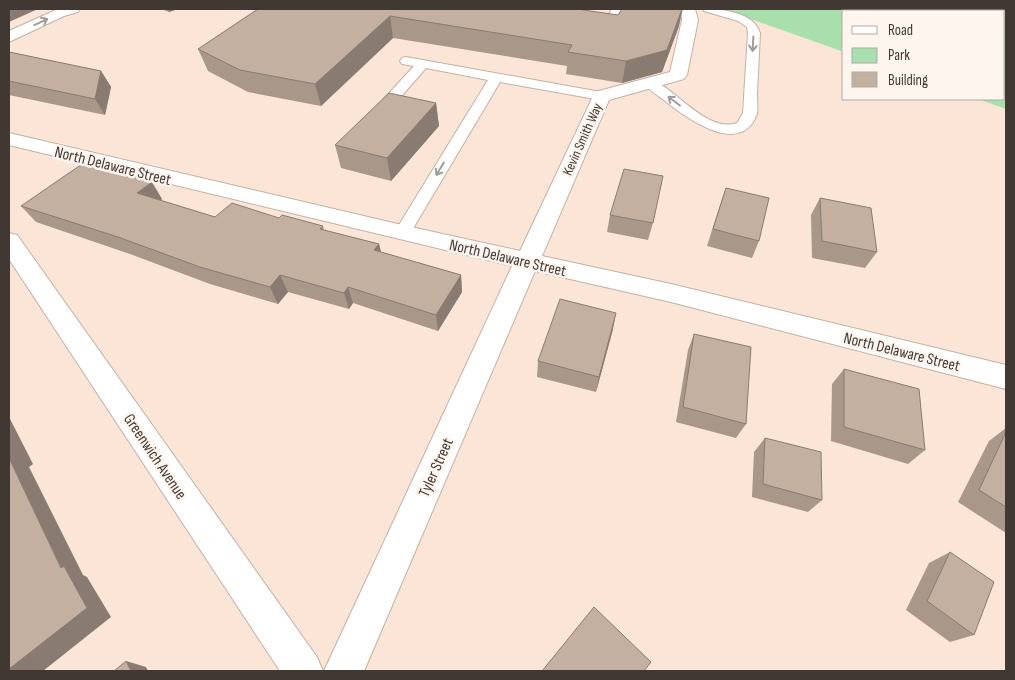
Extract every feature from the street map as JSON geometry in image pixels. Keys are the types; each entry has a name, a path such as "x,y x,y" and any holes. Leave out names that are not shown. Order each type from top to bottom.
{"street":[{"path":"9,37 59,13 73,9"},
{"name":"Kevin Smith Way","path":"526,262 601,96 678,75 690,20 688,9"},
{"name":"North Delaware Street","path":"10,140 526,262 671,294 1006,377"},
{"name":"Greenwich Avenue","path":"9,241 303,671"},
{"name":"Tyler Street","path":"344,671 526,262"}],"lane":[{"path":"579,18 612,17 617,9"},
{"path":"650,82 694,116 716,128 726,131 741,126 750,114 754,33 752,25 742,19 708,9"},
{"path":"406,61 601,96"},
{"path":"386,105 423,64"},
{"path":"402,233 496,77"}],"green space":[{"path":"722,9 1006,9 1006,109 981,100 1005,100 1005,10 842,10 842,51"}],"building":[{"path":"258,9 577,9 618,15 622,9 682,9 667,50 626,61 568,52 572,45 390,16 315,84 240,70 198,49"},
{"path":"9,52 101,71 95,99 9,81"},
{"path":"389,93 436,103 387,158 335,145"},
{"path":"85,162 152,182 137,193 215,217 232,203 279,218 282,215 323,226 320,229 379,244 374,250 461,275 436,315 348,287 344,293 280,275 270,287 200,267 118,237 21,206"},
{"path":"624,169 663,176 653,223 610,215"},
{"path":"726,188 769,198 759,241 713,229"},
{"path":"820,198 871,208 877,252 822,241"},
{"path":"560,299 616,313 599,377 538,361"},
{"path":"694,334 751,347 746,424 683,407"},
{"path":"844,369 919,389 925,450 844,427"},
{"path":"1006,432 1006,507 979,490"},
{"path":"765,438 821,452 822,500 763,484"},
{"path":"9,458 61,568 64,566 87,608 9,669"},
{"path":"950,552 994,582 974,635 927,601"},
{"path":"594,607 651,662 644,671 542,671"},
{"path":"126,661 131,671 114,671"}]}
